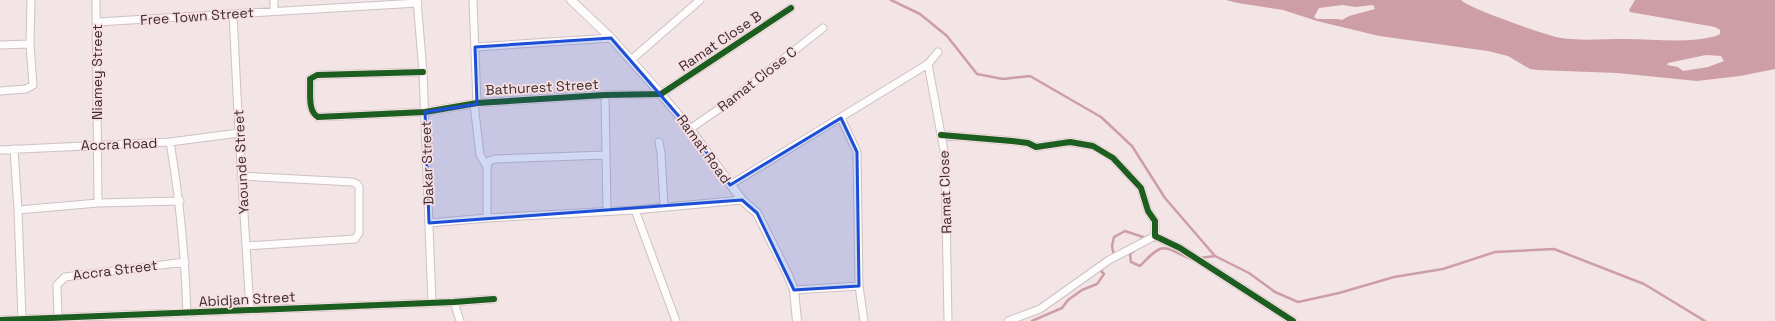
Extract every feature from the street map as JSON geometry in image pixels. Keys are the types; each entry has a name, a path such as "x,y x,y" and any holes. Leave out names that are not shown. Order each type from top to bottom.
{"street":[{"path":"0,91 26,89 33,85 30,44 31,0"},
{"name":"Niamey Street","path":"96,0 98,204"},
{"path":"274,0 274,10"},
{"path":"473,0 475,104 480,155 487,167"},
{"name":"Ramat Road","path":"571,0 611,38 662,94 690,129 742,200 758,213 794,290 797,321"},
{"path":"630,60 700,0"},
{"name":"Free Town Street","path":"97,22 417,2"},
{"name":"Dakar Street","path":"417,2 425,112 432,303"},
{"name":"Ramat Close B","path":"662,94 791,8"},
{"name":"Yaounde Street","path":"233,14 238,133 250,310"},
{"name":"Ramat Close C","path":"690,129 726,104 823,28"},
{"path":"475,47 611,38"},
{"path":"0,45 30,44"},
{"path":"730,185 928,64 938,52"},
{"name":"Ramat Close","path":"928,64 945,156 948,321"},
{"name":"Bathurest Street","path":"423,72 317,75 310,79 311,109 318,117 425,112 475,104 605,95 662,94"},
{"path":"605,95 607,211"},
{"path":"841,118 857,152 859,286 864,321"},
{"name":"Accra Road","path":"0,150 170,142 238,133"},
{"path":"942,135 1028,143 1036,147 1070,142 1092,146 1113,158 1141,188 1148,211 1156,221 1156,236"},
{"path":"170,142 180,201 186,262 187,314"},
{"path":"659,142 662,153 664,207"},
{"path":"14,149 22,319"},
{"path":"487,218 487,167 489,161 495,159 606,155"},
{"path":"241,176 352,182 358,184 359,187 359,233 354,239 246,246"},
{"path":"429,223 487,218 635,210 742,200"},
{"path":"18,210 98,204 180,201"},
{"path":"635,210 676,321"},
{"path":"1008,321 1040,309 1109,260 1156,236"},
{"path":"1156,236 1180,248 1293,321"},
{"name":"Accra Street","path":"58,318 57,285 65,277 186,262"},
{"path":"794,290 859,286"},
{"name":"Abidjan Street","path":"0,320 187,314 494,299"},
{"path":"454,302 460,321"},
{"path":"204,313 205,321"}],"highlighted area":[{"path":"611,38 690,129 730,185 841,118 857,152 859,286 794,290 757,213 742,200 429,223 425,112 477,104 475,47"}],"shaded area":[{"path":"1226,0 1461,0 1492,15 1561,38 1585,40 1694,40 1716,36 1720,34 1720,30 1715,27 1630,12 1629,10 1635,0 1775,0 1775,69 1740,76 1697,81 1617,73 1537,70 1530,69 1508,56 1488,51 1379,36 1317,21 1283,10","holes":["1343,5 1355,7 1373,5 1375,9 1349,16 1342,20 1317,19 1314,17 1319,8","1706,55 1721,56 1724,61 1708,67 1683,71 1678,67 1667,65 1668,63"]}],"waterway":[{"path":"891,0 920,14 947,36 977,74 1003,79 1030,76 1101,117 1132,146 1165,198 1215,256 1249,273 1275,292 1298,302 1339,293 1394,277 1443,269 1495,252 1554,249 1644,284 1705,321"},
{"path":"1114,256 1112,246 1114,237 1125,231 1143,237 1141,240"},
{"path":"1134,251 1130,254 1131,262 1140,266 1159,249 1163,248 1174,251 1191,259"},
{"path":"1200,258 1215,256"},
{"path":"1032,321 1062,308 1068,300 1082,290 1097,284 1104,274 1101,271 1103,268"}],"cycle path":[{"path":"423,72 317,75 310,79 310,100 312,110 318,117 425,112 477,103 605,95 661,94 791,8"},
{"path":"941,135 1028,143 1036,147 1070,142 1093,146 1113,158 1141,188 1148,211 1155,221 1155,236 1180,248 1293,321"},
{"path":"0,320 454,302 494,299"}]}
